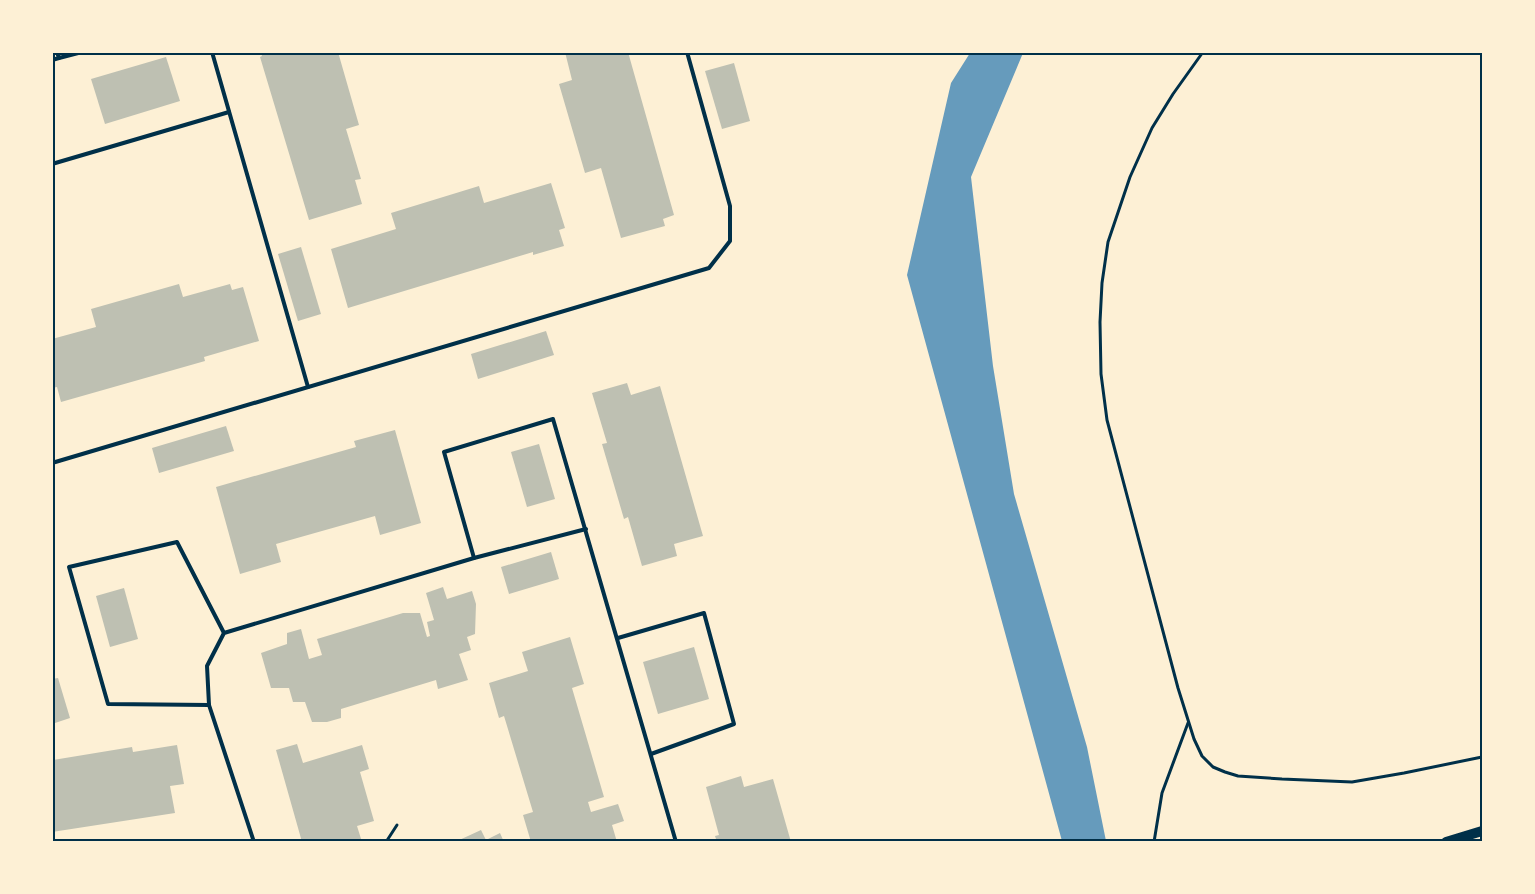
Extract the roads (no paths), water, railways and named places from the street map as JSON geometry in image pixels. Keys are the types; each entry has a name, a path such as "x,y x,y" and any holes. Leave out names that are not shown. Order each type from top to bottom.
{"main road":[{"path":"1446,842 1482,831"}],"lane":[{"path":"57,52 59,58"},
{"path":"52,60 82,52"},
{"path":"212,52 308,387"},
{"path":"52,463 709,268 730,241 730,206 687,52"},
{"path":"52,164 229,112"},
{"path":"474,558 444,452 554,419 676,842"},
{"path":"254,842 209,705 207,666 224,633 474,558 586,530"},
{"path":"209,705 108,704 69,567 177,542 224,633"},
{"path":"618,638 704,614 734,724 651,754"}],"water":[{"path":"970,53 1023,53 971,177 993,366 1014,494 1087,747 1106,841 1062,841 907,275 951,83"}]}
